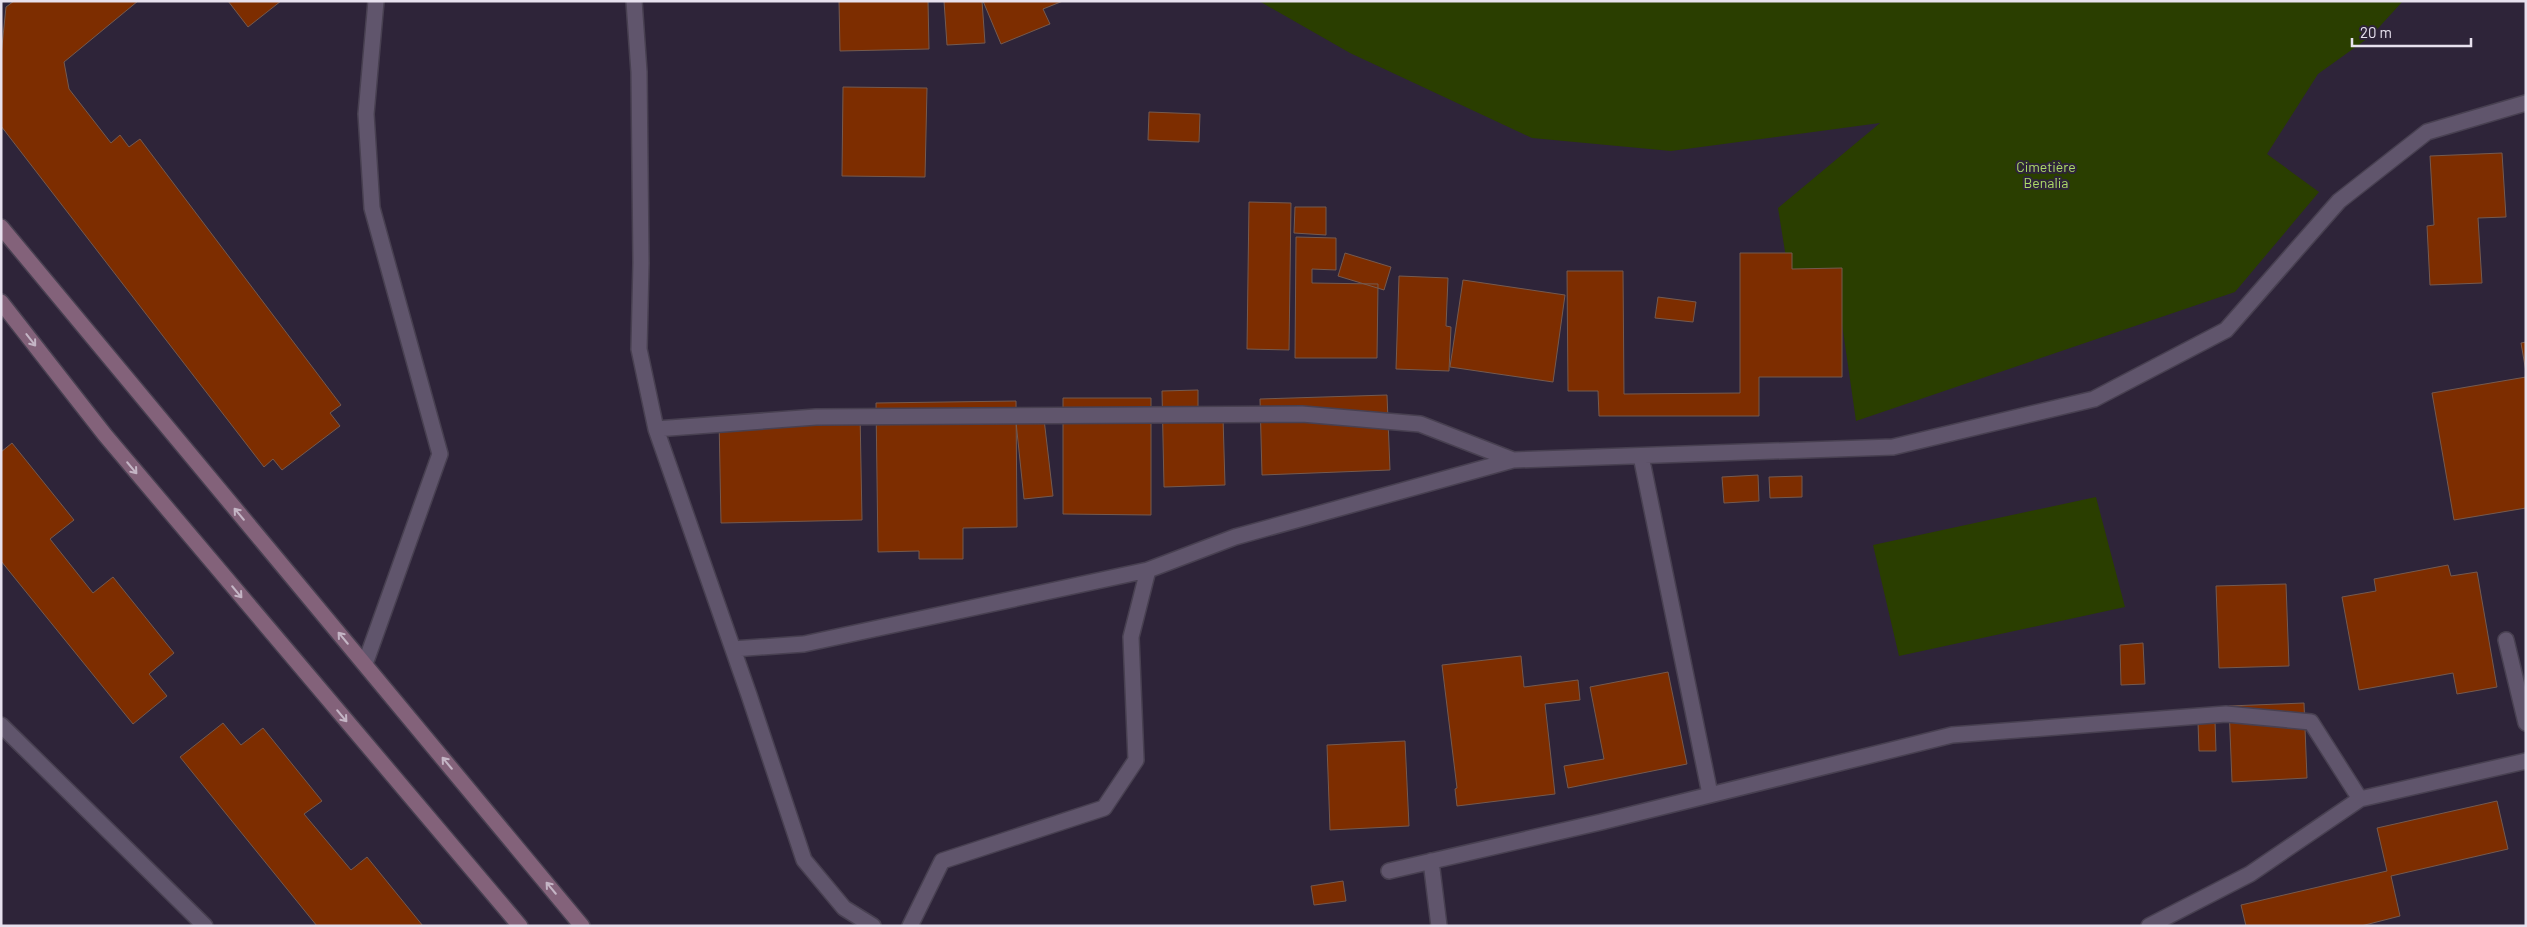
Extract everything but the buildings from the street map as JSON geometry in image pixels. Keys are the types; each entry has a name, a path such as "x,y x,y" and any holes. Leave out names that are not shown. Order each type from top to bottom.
{"street":[{"path":"365,664 440,454 372,208 366,114 376,1"},
{"path":"634,1 639,72 641,263 639,349 656,429 804,860 844,908 873,926"},
{"path":"733,649 804,644 1148,570 1235,537 1513,460 1893,447 2094,399 2226,330 2339,201 2426,132 2526,103"},
{"path":"1,227 582,926"},
{"path":"1,302 105,436 520,926"},
{"path":"656,429 816,417 1302,414 1420,424 1513,460"},
{"path":"1641,456 1710,794"},
{"path":"910,926 942,860 1104,808 1136,760 1131,638 1148,570"},
{"path":"2506,640 2526,723"},
{"path":"1389,871 1952,735 2226,714 2311,722 2360,799"},
{"path":"1,725 204,926"},
{"path":"2149,926 2250,874 2360,799 2526,760"},
{"path":"1431,861 1439,926"}],"green space":[{"name":"Cimetière Benalia","path":"1259,1 2403,1 2371,36 2318,74 2267,154 2319,192 2235,292 1856,421 1841,317 1791,289 1778,208 1880,123 1671,151 1532,138 1350,53"},
{"path":"2096,497 2125,607 1899,656 1873,545"}]}
